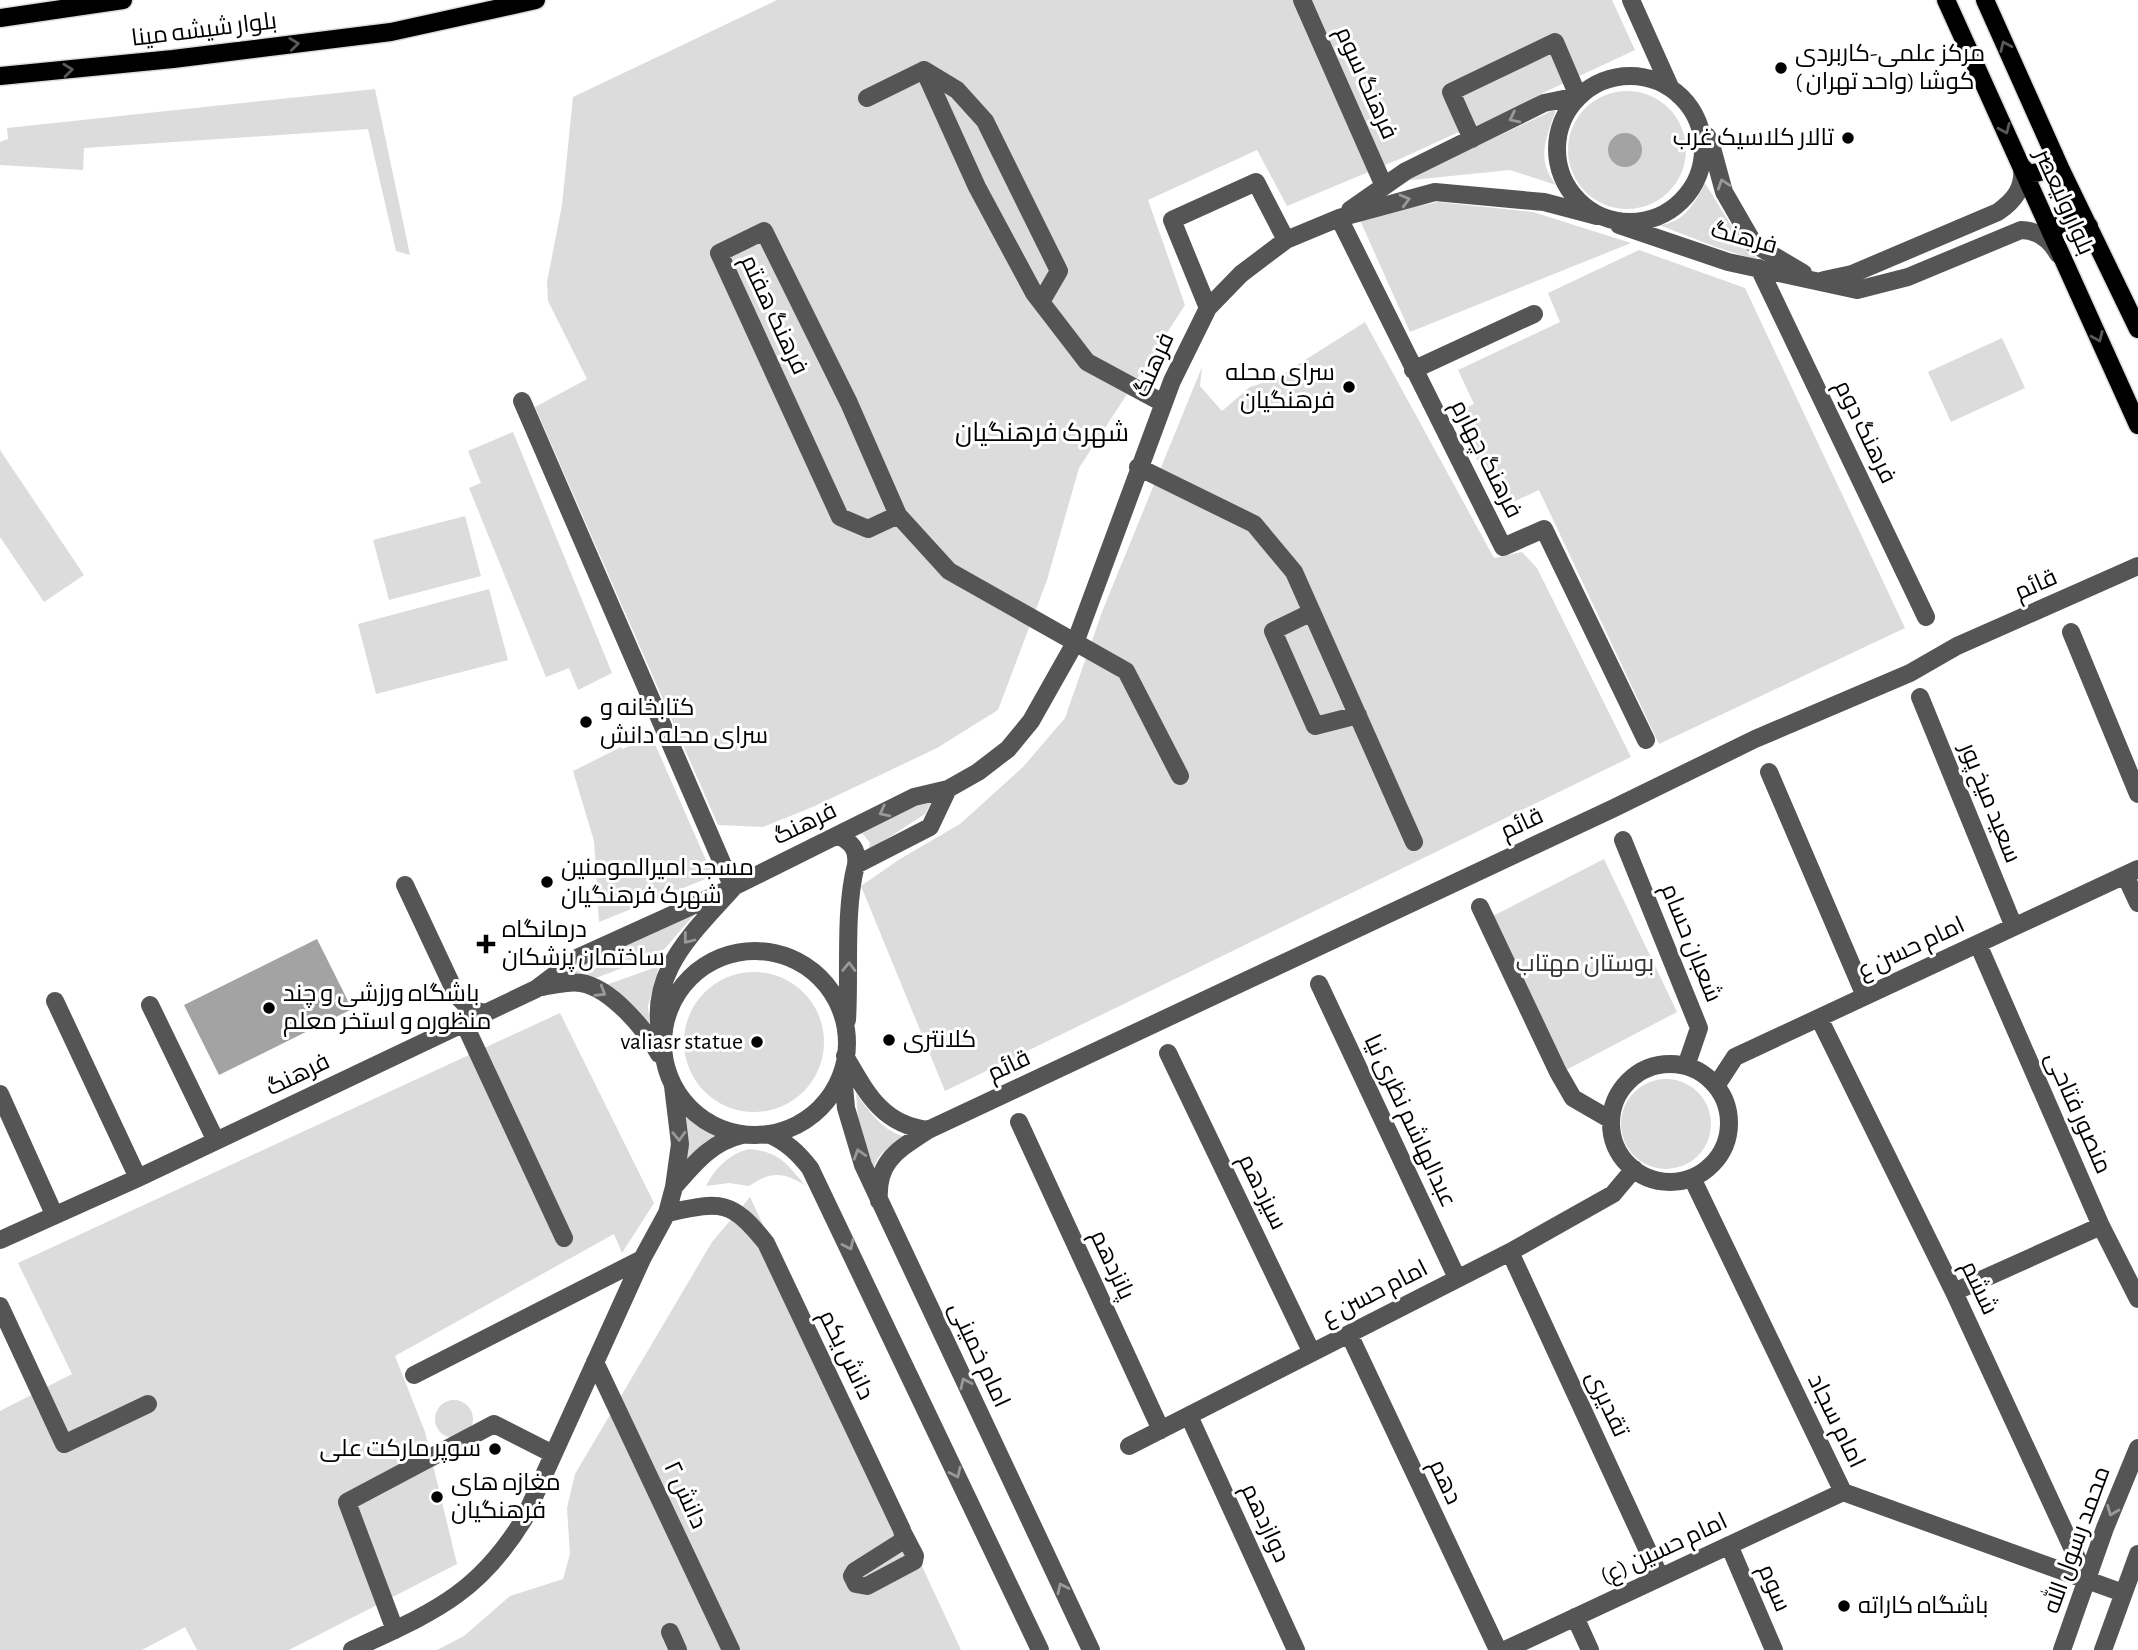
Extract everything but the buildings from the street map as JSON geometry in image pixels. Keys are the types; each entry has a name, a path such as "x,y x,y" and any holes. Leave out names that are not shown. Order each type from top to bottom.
{"main road":[{"name":"بلوار شیشه مینا","path":"0,18 123,0"},
{"name":"بلوار شیشه مینا","path":"0,76 173,59 391,32 536,0"},
{"name":"بلوار ولیعصر","path":"1946,0 2138,425"},
{"name":"بلوار ولیعصر","path":"1984,0 2138,329"},
{"path":"2022,167 2028,173 2042,171 2052,163 2054,154"},
{"path":"2053,237 2053,230 2071,220 2089,226"}],"street":[{"name":"فرهنگ سوم","path":"1302,0 1384,186"},
{"path":"1631,0 1670,87 1687,102 1711,144 1724,192 1754,244 1818,282"},
{"path":"1472,139 1451,92 1555,42 1578,96"},
{"path":"867,98 923,70"},
{"path":"923,70 957,90 985,121 1059,271 1041,302"},
{"path":"923,70 977,187 1034,293 1087,362 1163,403"},
{"name":"فرهنگ","path":"1597,216 1578,202 1564,183 1557,160 1557,137 1564,115 1578,96 1599,82 1622,76 1647,78 1670,87"},
{"name":"فرهنگ","path":"1339,218 1406,171 1544,103 1578,96"},
{"name":"فرهنگ","path":"1619,225 1651,220 1673,209 1690,192 1701,169 1703,145 1698,121"},
{"name":"فرهنگ","path":"1818,282 1852,274 1998,212 2017,194 2024,182 2022,167"},
{"path":"1208,308 1172,220 1256,182 1286,240"},
{"name":"فرهنگ","path":"0,1240 138,1178 536,989 577,958 733,888 914,797 948,789 978,772 1007,749 1031,721 1075,643 1171,380 1208,308 1241,274 1286,240 1339,218 1435,192 1544,202 1597,216 1728,262 1857,290 1908,277 2008,235 2029,230 2042,236 2054,247 2068,269"},
{"name":"فرهنگ چهارم","path":"1339,218 1503,547 1545,529 1646,740"},
{"name":"فرهنگ هفتم","path":"898,515 868,529 839,517 719,253 764,231 849,403 898,515 949,571 1126,671 1180,776"},
{"name":"فرهنگ دوم","path":"1759,268 1926,617"},
{"path":"1413,370 1534,314"},
{"path":"359,1649 454,1599 488,1569 524,1519 642,1259 667,1213 680,1144 670,1077 657,1021 657,1007 668,971 695,931 733,888 522,401"},
{"path":"1138,467 1255,524 1294,572 1414,842"},
{"name":"قائم","path":"879,1201 878,1185 883,1168 899,1150 928,1130 1612,809 1755,739 1910,673 1957,646 2138,566"},
{"path":"1312,612 1273,631 1315,726 1358,715"},
{"path":"2071,632 2138,794"},
{"name":"سعید میخ پور","path":"1920,697 2014,926"},
{"path":"1769,772 1865,996"},
{"path":"856,865 930,827 948,789"},
{"path":"674,1187 701,1156 716,1144 742,1135 787,1130 807,1120 824,1105 844,1065 850,909 857,856 850,841 838,835"},
{"name":"شعبان حسام","path":"1623,840 1699,1028 1686,1066"},
{"path":"2131,872 2138,903"},
{"name":"امام حسن ع","path":"1716,1086 1735,1057 2131,872"},
{"path":"405,885 457,996 470,1009 484,1013"},
{"path":"1480,907 1554,1064 1573,1098 1611,1120"},
{"name":"منصور فتاحی","path":"1978,944 2101,1226 2138,1299"},
{"path":"663,1047 665,1025 672,1003 684,984 700,969 720,958 741,952 764,952 786,957 806,967 823,982 836,1000 847,1035"},
{"path":"536,989 561,983 579,983 597,989 617,1004 647,1034 685,1103 701,1118 721,1129 742,1135"},
{"name":"عبدالهاشم نظری نیا","path":"1319,984 1458,1278"},
{"path":"55,1001 138,1178"},
{"path":"150,1005 216,1141"},
{"name":"ششم","path":"1819,1018 1954,1292 2088,1582"},
{"path":"464,1023 564,1238"},
{"name":"سیزدهم","path":"1168,1053 1312,1353"},
{"path":"1668,1064 1686,1066 1702,1073 1716,1086 1725,1101 1729,1119 1728,1138 1720,1155 1708,1169 1692,1178 1662,1182 1634,1170 1621,1156 1613,1139 1611,1120 1614,1103 1635,1075 1651,1067 1668,1064"},
{"path":"844,1065 880,1108 894,1120 911,1128 928,1130"},
{"name":"امام خمینی","path":"844,1065 846,1108 863,1165 1091,1650"},
{"path":"0,1094 54,1214"},
{"name":"پانزدهم","path":"1019,1122 1161,1430"},
{"path":"768,1134 783,1140 810,1168 1040,1650"},
{"name":"امام حسن ع","path":"1129,1446 1510,1252 1613,1194 1634,1170"},
{"name":"امام سجاد","path":"1692,1178 1843,1492 2123,1593"},
{"name":"دانش یکم","path":"667,1213 706,1205 730,1208 748,1220 766,1243 903,1534 904,1541 855,1571"},
{"path":"1954,1292 2101,1226"},
{"name":"تقدیری","path":"1510,1252 1660,1577"},
{"path":"414,1375 642,1259"},
{"path":"0,1306 64,1444 148,1404"},
{"name":"دهم","path":"1349,1334 1498,1650"},
{"name":"دانش ۲","path":"595,1362 731,1650"},
{"name":"دوازدهم","path":"1189,1416 1296,1650"},
{"path":"395,1630 347,1502 494,1424 553,1454"},
{"name":"محمد رسول الله","path":"2062,1650 2105,1528 2138,1448"},
{"name":"امام حسین (ع)","path":"1505,1650 1843,1492"},
{"name":"سوم","path":"1729,1545 1774,1650"},
{"path":"2103,1650 2138,1554"},
{"path":"1575,1617 1590,1650"},
{"path":"670,1632 678,1650"}],"green space":[{"path":"777,0 1612,0 1635,50 1545,92 1480,127 1472,126 1287,206 1257,150 1148,200 1185,305 1079,468 1047,580 998,710 937,748 815,806 763,827 718,825 535,407 587,379 548,301 547,282 562,205 573,97"},
{"path":"375,89 410,255 396,251 368,129 84,148 83,170 0,165 0,142 8,139 7,128"},
{"path":"1627,91 1650,95 1669,108 1682,127 1686,150 1682,173 1669,192 1650,205 1627,209 1604,205 1585,192 1572,173 1568,150 1572,127 1585,108 1604,95"},
{"path":"1556,109 1544,157 1556,185 1510,170 1402,181"},
{"path":"1705,183 1742,243 1760,261 1659,225 1675,220 1688,211"},
{"path":"1438,202 1533,212 1631,243 1410,332 1359,218"},
{"path":"1639,250 1745,288 1905,628 1659,744 1539,490 1500,508 1455,413 1474,404 1458,370 1560,322 1548,293"},
{"path":"1365,322 1494,558 1522,552 1537,568 1631,757 945,1091 861,886 900,859 960,824 1023,767 1065,718 1102,612 1202,367 1200,386 1222,411 1250,387 1275,379"},
{"path":"2002,338 2025,388 1951,422 1928,372"},
{"path":"513,432 612,673 578,690 569,668 546,677 469,488 481,483 468,451"},
{"path":"0,450 84,575 44,602 0,537"},
{"path":"465,516 481,576 389,600 373,540"},
{"path":"489,589 508,660 376,694 358,624"},
{"path":"651,735 713,876 599,922 594,841 573,771"},
{"path":"933,799 925,814 868,851 870,843 863,834 855,830"},
{"name":"بوستان مهتاب","path":"1604,859 1677,1012 1566,1070 1493,916"},
{"path":"700,908 661,953 596,978 555,981 593,957"},
{"path":"659,966 648,1006 650,1029 606,985"},
{"path":"754,972 781,977 804,992 819,1015 824,1042 819,1069 804,1092 781,1107 754,1112 727,1107 704,1092 689,1069 684,1042 689,1015 704,992 727,977"},
{"path":"560,1013 654,1203 622,1253 614,1234 395,1356 425,1432 457,1564 289,1650 197,1650 185,1627 142,1650 0,1650 0,1411 72,1374 18,1263"},
{"path":"1666,1079 1683,1082 1698,1092 1708,1107 1711,1124 1708,1141 1698,1156 1683,1166 1666,1169 1649,1166 1634,1156 1624,1141 1621,1124 1624,1107 1634,1092 1649,1082"},
{"path":"856,1093 884,1126 907,1137 882,1153 874,1169 858,1121"},
{"path":"678,1099 706,1126 724,1134 683,1170"},
{"path":"749,1149 776,1156 788,1165 806,1186 777,1175 749,1186 729,1183 706,1186 723,1163 735,1154"},
{"path":"750,1197 961,1650 437,1650 464,1636 510,1596 563,1579 570,1554 567,1508 575,1474 712,1242"},
{"path":"454,1400 467,1406 473,1419 467,1432 454,1438 441,1432 435,1419 441,1406"}],"shaded area":[{"path":"1625,133 1637,138 1642,150 1637,162 1625,167 1613,162 1608,150 1613,138"},
{"name":"باشگاه ورزشی و چند منظوره و استخر معلم","path":"317,939 352,1009 219,1075 184,1005"}],"place":[{"name":"مرکز علمی-کاربردی کوشا (واحد تهران )","path":"1781,68"},
{"name":"تالار کلاسیک غرب","path":"1848,138"},
{"name":"سرای محله فرهنگیان","path":"1349,387"},
{"name":"کتابخانه و سرای محله دانش","path":"586,722"},
{"name":"مسجد امیرالمومنین شهرک فرهنگیان","path":"547,882"},
{"name":"درمانگاه ساختمان پزشکان","path":"486,944"},
{"name":"باشگاه ورزشی و چند منظوره و استخر معلم","path":"269,1008"},
{"name":"کلانتری","path":"889,1040"},
{"name":"valiasr statue","path":"757,1042"},
{"name":"سوپر مارکت علی","path":"495,1449"},
{"name":"مغازه های فرهنگیان","path":"437,1497"},
{"name":"باشگاه کاراته","path":"1844,1606"}],"district":[{"name":"شهرک فرهنگیان","path":"1042,433"}]}
